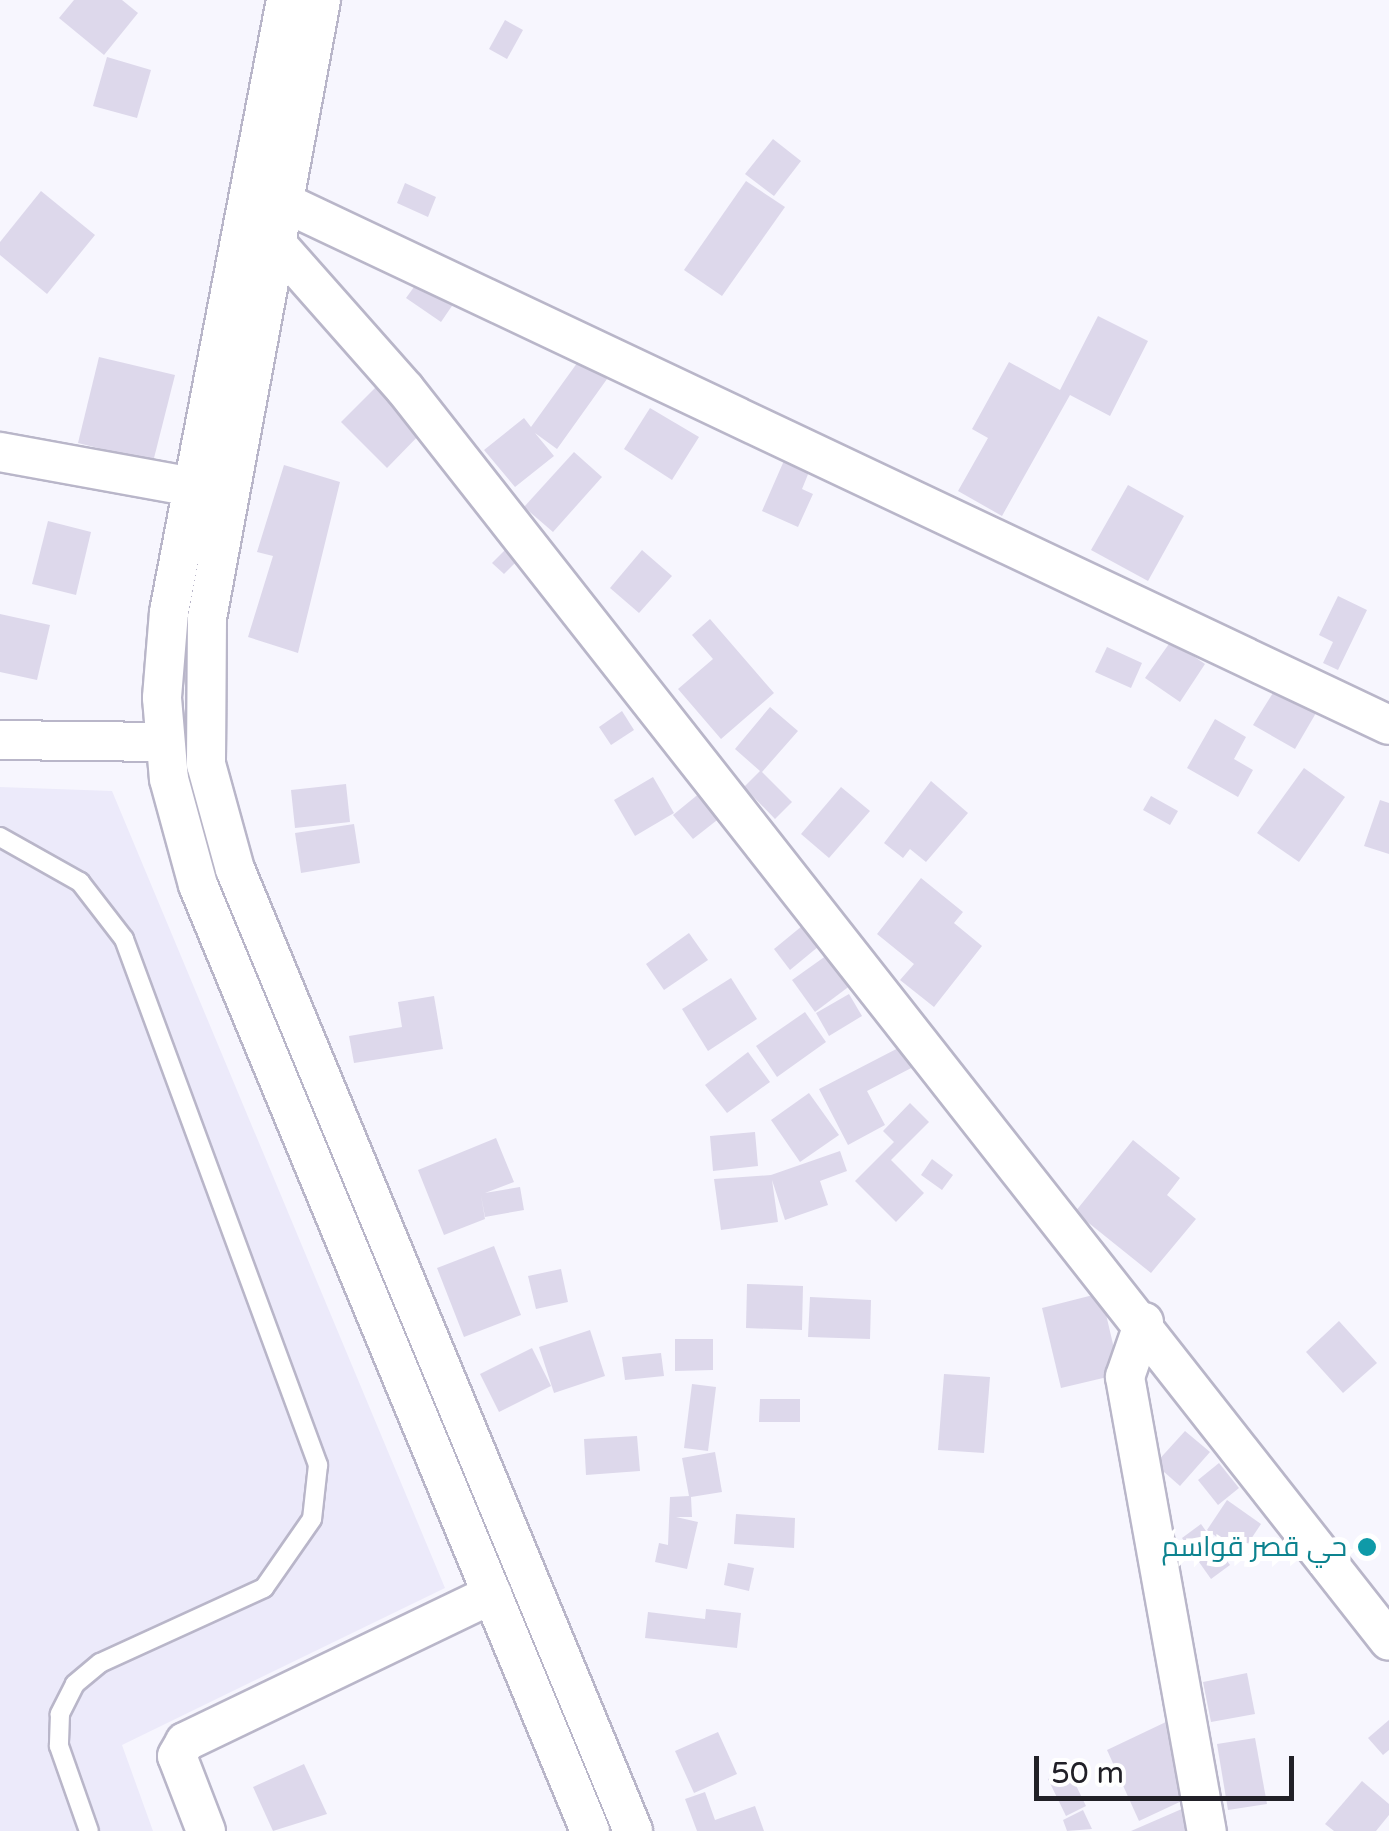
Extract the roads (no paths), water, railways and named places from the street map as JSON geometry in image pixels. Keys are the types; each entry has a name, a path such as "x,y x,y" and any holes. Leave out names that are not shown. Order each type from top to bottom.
{"street":[{"path":"286,0 269,195 275,242 203,654 213,800 633,1831"},
{"path":"321,0 192,487 166,641 164,742 198,885 590,1831"},
{"path":"269,195 1389,726"},
{"path":"275,242 405,389 1144,1322 1389,1641"},
{"path":"0,452 192,487"},
{"path":"0,740 164,742"},
{"path":"1144,1322 1126,1377 1207,1831"},
{"path":"206,1831 178,1756 185,1742 492,1594"}],"lane":[{"path":"0,838 80,882 124,939 318,1465 312,1519 264,1588 100,1663 75,1684 60,1714 59,1746 88,1831"}],"place":[{"name":"حي قصر قواسم","path":"1367,1547"}]}
